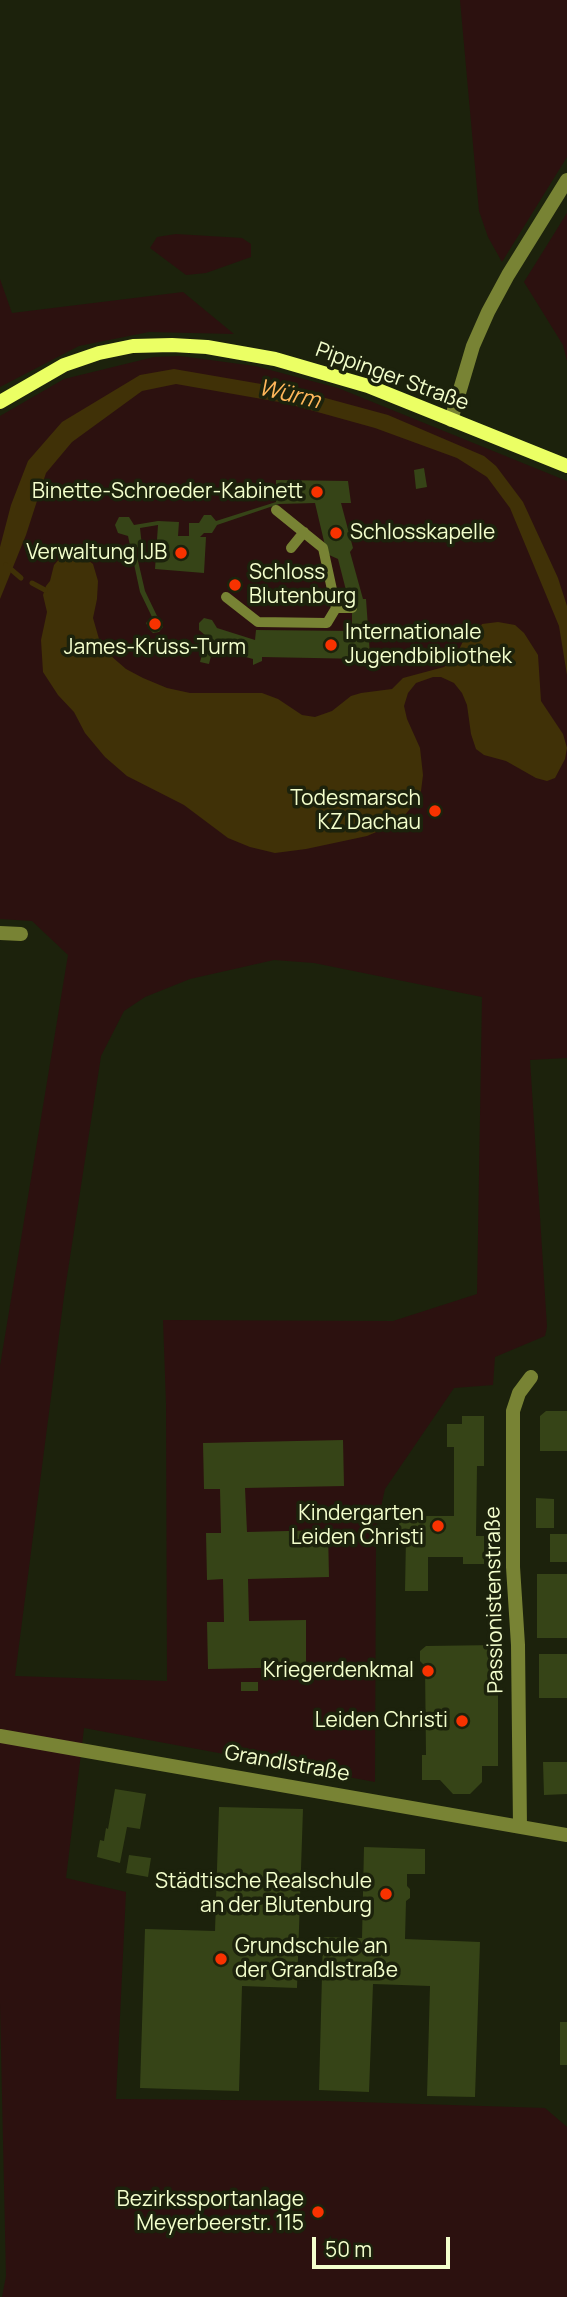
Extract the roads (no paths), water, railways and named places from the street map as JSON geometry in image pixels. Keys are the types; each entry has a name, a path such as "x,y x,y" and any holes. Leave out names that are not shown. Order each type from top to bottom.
{"main road":[{"name":"Pippinger Straße","path":"0,402 64,365 99,353 133,346 207,347 275,359 368,386 567,466"}],"street":[{"path":"452,420 473,346 488,312 567,180"},
{"path":"226,597 248,611 258,622 327,623 335,608 323,548 276,510"},
{"path":"291,548 304,533"},
{"path":"335,608 352,608"},
{"path":"0,933 21,934"},
{"name":"Passionistenstraße","path":"520,1827 513,1567 513,1411 519,1393 531,1377"},
{"name":"Grandlstraße","path":"0,1736 567,1835"}],"water":[{"name":"Würm","path":"174,369 296,390 388,415 484,456 496,466 523,502 558,578 567,606 567,675 559,626 510,508 487,477 457,458 375,428 285,403 176,384 142,391 72,442 46,473 26,535 0,599 0,547 11,505 28,461 62,422 140,375"},
{"path":"62,556 82,556 93,564 98,581 93,618 99,639 111,656 126,669 167,688 190,693 262,693 278,699 302,715 315,717 332,711 351,696 392,689 403,678 444,667 454,660 467,633 477,634 482,624 498,622 515,625 524,633 538,655 541,701 563,734 567,748 565,759 555,778 547,781 536,778 506,761 484,755 476,749 462,693 454,683 441,677 433,677 416,683 408,693 404,706 420,748 423,775 421,791 404,816 390,826 367,836 275,853 228,838 184,805 127,776 105,757 43,672 41,640 47,612 43,595 54,565"}],"waterway":[{"path":"6,565 21,578"},
{"path":"32,583 45,590"}],"place":[{"name":"Binette-Schroeder-Kabinett","path":"317,492"},
{"name":"Schlosskapelle","path":"336,533"},
{"name":"Verwaltung IJB","path":"181,553"},
{"name":"Schloss Blutenburg","path":"235,585"},
{"name":"James-Krüss-Turm","path":"155,624"},
{"name":"Internationale Jugendbibliothek","path":"331,645"},
{"name":"Todesmarsch KZ Dachau","path":"435,811"},
{"name":"Kindergarten Leiden Christi","path":"438,1526"},
{"name":"Kriegerdenkmal","path":"428,1671"},
{"name":"Leiden Christi","path":"462,1721"},
{"name":"Städtische Realschule an der Blutenburg","path":"386,1894"},
{"name":"Grundschule an der Grandlstraße","path":"221,1959"},
{"name":"Bezirkssportanlage Meyerbeerstr. 115","path":"318,2212"}]}
